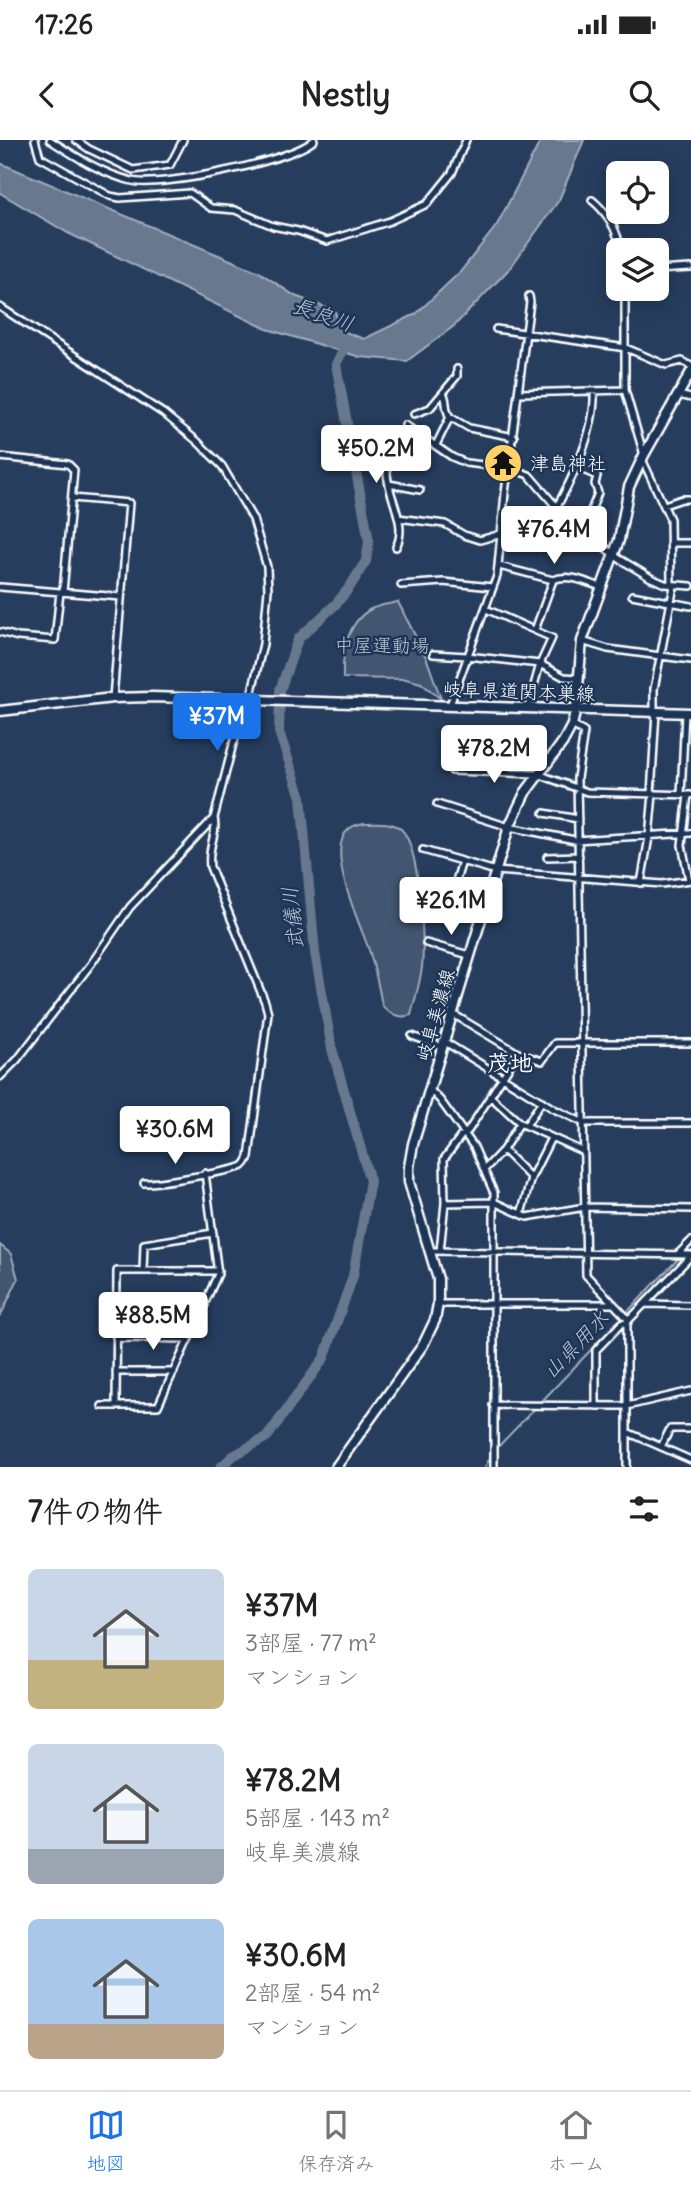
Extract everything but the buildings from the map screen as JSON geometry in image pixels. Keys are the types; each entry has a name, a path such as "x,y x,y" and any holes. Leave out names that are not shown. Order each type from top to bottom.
{"main road":[{"name":"岐阜美濃線","path":"337,1467 430,1332 438,1304 436,1251 413,1199 409,1167 413,1144 509,827 521,801 572,725 582,641 622,528 629,487 691,372"},
{"path":"0,711 113,698 253,700"},
{"name":"岐阜県道関本巣線","path":"253,700 688,713"}],"street":[{"path":"35,140 40,157 110,196 120,198 190,193 211,208 235,210 273,226 327,241 390,221 426,204 438,194 452,173 466,140"},
{"path":"50,140 80,160 112,175 141,183 249,166 300,150 314,140"},
{"path":"76,140 133,170 170,165 183,140"},
{"path":"86,147 90,140"},
{"path":"592,200 607,214 618,238"},
{"path":"669,269 691,268"},
{"path":"450,705 486,610 499,566 529,296"},
{"path":"625,301 625,390 643,457 670,519 672,585 654,690 652,794 649,837 641,883"},
{"path":"0,307 163,413 197,441 222,466 253,519 267,567 268,590 263,644 253,700 233,744 209,848 210,867 265,1002 268,1020 247,1162 243,1166 144,1183"},
{"path":"496,329 626,348 666,365 682,361 691,366"},
{"path":"414,414 430,408 457,376 457,369"},
{"path":"519,393 625,390"},
{"path":"502,521 550,518 576,467 591,422 594,391"},
{"path":"443,393 447,413 469,428 514,437"},
{"path":"678,396 691,398"},
{"path":"436,445 450,416"},
{"path":"405,425 466,463 509,468 529,475 560,511 614,552 618,558 651,578 672,585 691,586"},
{"path":"396,547 400,534 389,484 388,464 398,444 399,433"},
{"path":"0,457 68,464 74,470 55,640 18,637 0,632"},
{"path":"576,467 597,476 595,484 598,493 584,528"},
{"path":"389,484 420,489"},
{"path":"72,498 129,503 113,698"},
{"path":"664,505 691,499"},
{"path":"398,518 445,524 480,540 501,534"},
{"path":"670,543 691,544"},
{"path":"499,566 553,580 562,576 601,587"},
{"path":"535,629 553,580"},
{"path":"401,585 443,582 492,587"},
{"path":"0,587 121,597"},
{"path":"632,595 691,606"},
{"path":"486,610 552,638 540,664 528,707"},
{"path":"582,641 608,649 691,660"},
{"path":"433,654 540,664 564,677 578,678"},
{"path":"423,850 496,871 662,884 690,880 682,845 687,795 688,713"},
{"path":"572,725 584,732 577,790 586,1275 626,1317 626,1467"},
{"path":"452,771 538,774 577,790 687,795"},
{"path":"437,804 509,827 579,840 691,833"},
{"path":"544,813 578,819"},
{"path":"0,1077 17,1060 91,964 130,907 214,818"},
{"path":"547,857 579,856"},
{"path":"450,901 462,861"},
{"path":"426,943 469,955"},
{"path":"453,1014 518,1053 542,1061 555,1043 691,1043"},
{"path":"412,1035 444,1044 554,1110 584,1123 691,1123"},
{"path":"518,1053 444,1159 445,1203 436,1251 686,1255"},
{"path":"430,1090 474,1147 494,1193 494,1467"},
{"path":"490,1096 524,1124 584,1152"},
{"path":"484,1170 542,1101"},
{"path":"521,1214 531,1178 551,1138"},
{"path":"503,1150 531,1178"},
{"path":"102,1406 158,1406 205,1305 218,1271 205,1173"},
{"path":"445,1203 494,1202 527,1217 585,1208 691,1209"},
{"path":"143,1271 144,1244 213,1233"},
{"path":"596,1406 596,1350 626,1317 644,1304 686,1255 691,1241"},
{"path":"116,1406 117,1271 218,1271"},
{"path":"438,1304 613,1304"},
{"path":"644,1304 691,1305"},
{"path":"117,1305 205,1305"},
{"path":"116,1338 189,1339"},
{"path":"116,1372 173,1372"},
{"path":"493,1405 627,1406 691,1391"},
{"path":"661,1447 670,1429 691,1429"},
{"path":"627,1432 691,1460"}],"green space":[{"name":"中屋運動場","path":"398,602 426,657 441,699 421,683 406,679 343,678 345,649 356,622 371,609"},
{"path":"364,823 397,826 407,839 413,854 420,895 423,955 416,997 411,1015 407,1016 395,1015 382,1005 370,953 342,871 342,839 350,828"},
{"path":"0,1245 11,1254 18,1279 0,1317"}],"water":[{"name":"長良川","path":"541,140 584,140 559,200 510,268 454,326 407,361 360,357 267,329 68,233 0,193 0,163 259,272 295,296 335,311 340,330 364,339 416,314 461,271 497,225"}],"waterway":[{"name":"武儀川","path":"221,1467 233,1456 267,1437 324,1358 353,1276 370,1181 332,1049 315,953 301,797 279,732 280,690 298,639 336,604 366,561 369,541 336,364 345,347"},
{"name":"山県用水","path":"683,1254 691,1246"},
{"name":"山県用水","path":"540,1403 679,1258"},
{"name":"山県用水","path":"497,1448 536,1407"},
{"name":"山県用水","path":"485,1467 491,1456"}],"place":[{"name":"津島神社","path":"503,463"}],"district":[{"name":"茂地","path":"510,1063"}]}
